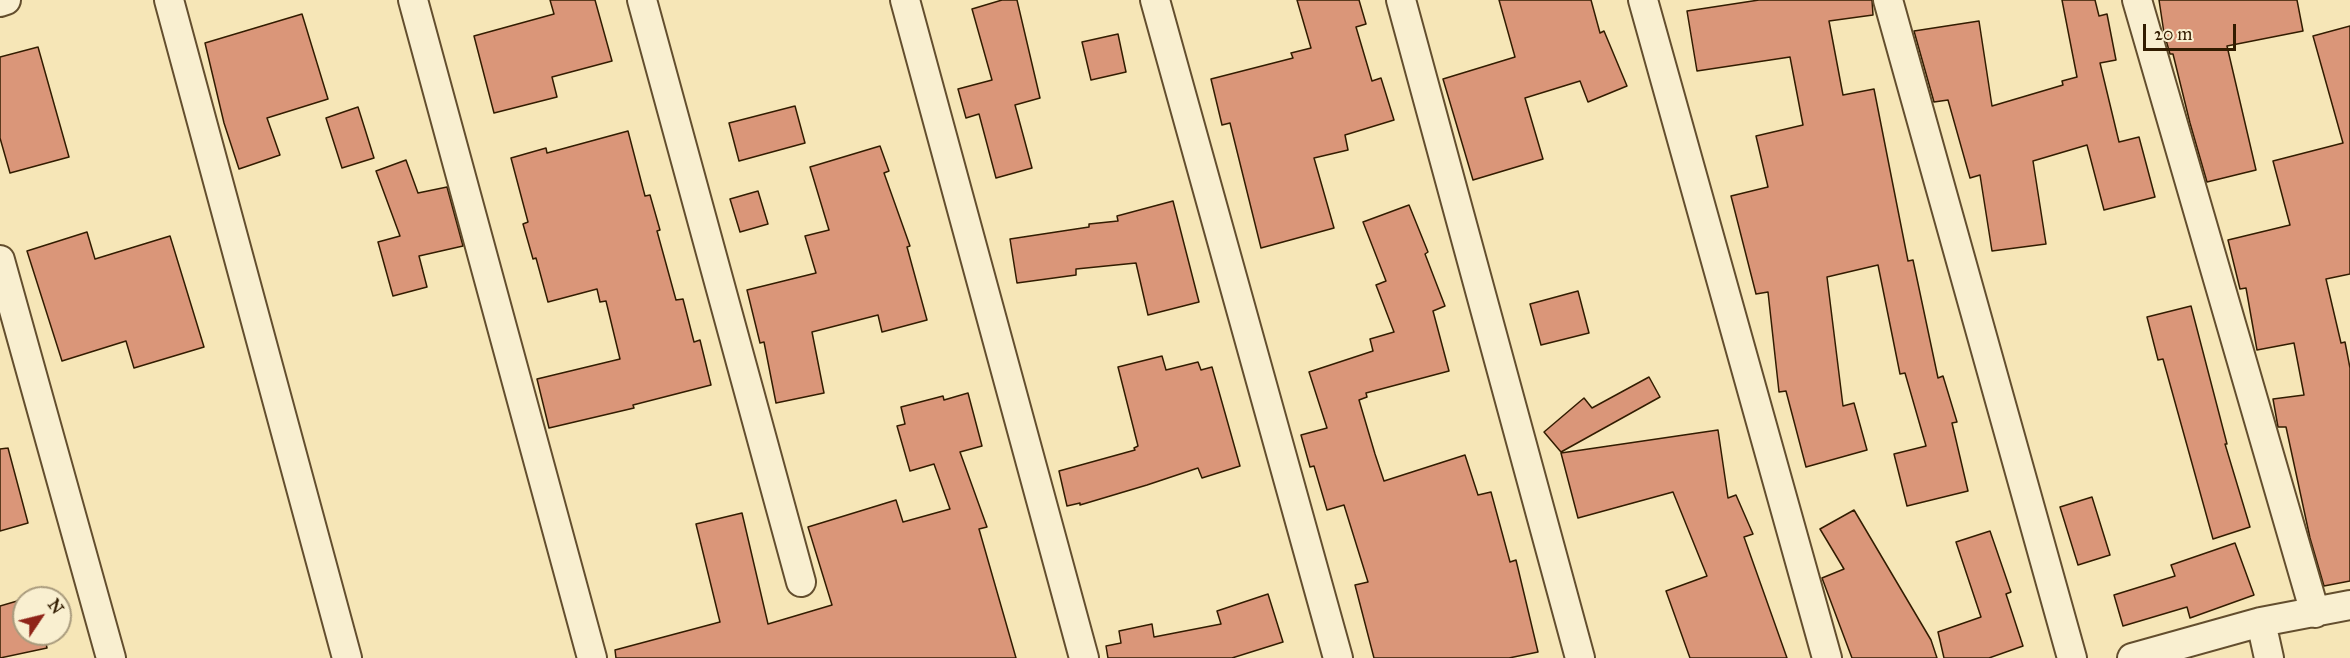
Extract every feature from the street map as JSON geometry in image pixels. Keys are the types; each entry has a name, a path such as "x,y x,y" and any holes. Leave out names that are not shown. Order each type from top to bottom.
{"street":[{"path":"0,2 6,0"},
{"path":"169,0 347,658"},
{"path":"413,0 592,658"},
{"path":"642,0 801,582"},
{"path":"905,0 1084,658"},
{"path":"1155,0 1338,658"},
{"path":"1401,0 1580,658"},
{"path":"1643,0 1827,658"},
{"path":"1888,0 2072,658"},
{"path":"2137,0 2315,613"},
{"path":"0,260 111,658"},
{"path":"2132,658 2261,622 2350,605"},
{"path":"2261,622 2269,658"}],"building":[{"path":"550,0 595,0 612,61 552,77 557,97 494,113 474,36 554,14"},
{"path":"1002,0 1017,0 1040,98 1015,105 1032,168 996,178 979,114 966,118 958,89 992,80 972,9"},
{"path":"1297,0 1359,0 1366,24 1356,27 1372,81 1381,78 1394,120 1345,135 1348,150 1314,158 1334,228 1261,248 1230,123 1222,125 1211,79 1293,58 1291,53 1311,48"},
{"path":"1499,0 1591,0 1600,33 1604,31 1627,86 1588,102 1580,81 1525,98 1543,159 1473,180 1443,79 1515,57"},
{"path":"1759,0 1872,0 1873,15 1829,21 1843,95 1874,89 1908,261 1913,260 1938,378 1943,376 1957,422 1952,423 1968,491 1907,506 1894,454 1926,446 1905,373 1900,374 1878,265 1827,277 1843,406 1854,403 1867,450 1806,467 1786,391 1779,392 1768,292 1756,294 1731,196 1768,187 1756,136 1803,125 1790,57 1697,71 1687,11"},
{"path":"2062,0 2095,0 2099,16 2107,14 2116,60 2100,63 2119,142 2139,137 2155,197 2104,210 2087,145 2033,161 2046,244 1992,251 1980,175 1970,178 1948,100 1934,102 1914,31 1979,21 1992,106 2063,85 2062,81 2077,77"},
{"path":"2159,0 2297,0 2303,31 2227,46 2256,170 2207,182 2173,54 2170,54 2164,33"},
{"path":"302,14 328,99 267,118 280,155 239,169 224,123 205,43"},
{"path":"2350,26 2350,274 2326,279 2341,343 2345,342 2350,368 2350,581 2324,586 2310,538 2286,427 2278,427 2273,399 2304,395 2294,343 2257,350 2246,288 2240,289 2228,240 2290,225 2273,161 2343,143 2313,36"},
{"path":"1118,34 1126,72 1091,80 1082,42"},
{"path":"38,47 69,157 10,173 0,138 0,57"},
{"path":"795,106 805,143 739,161 729,123"},
{"path":"358,107 374,158 342,168 326,118"},
{"path":"628,131 645,196 650,195 660,230 657,231 676,300 683,299 694,342 700,340 711,385 633,405 634,408 549,428 537,379 620,359 606,301 600,302 597,289 548,302 536,258 533,259 523,224 528,222 511,158 546,148 547,153"},
{"path":"880,146 889,171 884,173 910,246 907,247 927,320 882,332 878,315 812,332 824,393 776,403 764,342 760,343 747,290 816,273 805,236 829,230 810,167"},
{"path":"406,160 418,193 447,187 463,246 419,256 427,287 393,296 378,242 400,236 376,171"},
{"path":"758,191 768,224 740,232 730,199"},
{"path":"1173,201 1199,302 1148,315 1136,263 1076,269 1076,275 1017,283 1010,239 1089,227 1089,224 1118,221 1117,216"},
{"path":"1409,205 1428,252 1425,254 1445,306 1433,311 1449,371 1366,393 1367,397 1359,400 1384,481 1465,455 1478,495 1491,492 1510,562 1516,560 1538,652 1509,658 1374,658 1355,585 1368,582 1344,505 1327,510 1314,466 1310,467 1301,435 1327,428 1309,372 1373,351 1370,339 1394,332 1376,285 1386,281 1363,222"},
{"path":"87,232 95,259 170,236 204,347 134,368 126,341 62,361 27,251"},
{"path":"1578,291 1589,333 1541,345 1530,304"},
{"path":"2191,306 2227,444 2225,444 2250,527 2213,539 2163,359 2158,360 2147,317"},
{"path":"1162,356 1166,370 1198,362 1201,370 1212,367 1240,466 1202,478 1198,468 1080,505 1080,503 1067,506 1059,471 1135,450 1134,448 1138,446 1118,367"},
{"path":"1649,377 1660,397 1561,452 1544,432 1584,398 1592,408"},
{"path":"968,393 982,446 960,452 987,527 979,529 1016,658 616,658 615,650 720,622 696,524 742,513 768,624 832,605 808,527 896,500 903,522 950,509 934,464 910,471 897,426 905,424 901,407 943,396 944,400"},
{"path":"1718,430 1728,498 1736,495 1753,534 1744,537 1787,658 1690,658 1666,591 1707,576 1673,492 1578,518 1561,453"},
{"path":"8,448 28,523 0,531 0,449"},
{"path":"2092,497 2110,555 2078,565 2060,507"},
{"path":"1854,510 1931,640 1937,658 1852,658 1822,578 1844,569 1820,529"},
{"path":"1990,531 2011,592 2006,594 2023,646 1989,658 1944,658 1938,632 1981,617 1956,542"},
{"path":"2235,543 2254,595 2190,618 2187,607 2123,626 2114,595 2175,576 2171,565"},
{"path":"1268,594 1283,642 1232,658 1108,658 1106,646 1121,643 1119,631 1152,624 1154,637 1221,624 1217,611"},
{"path":"12,602 12,646 47,646 47,648 0,658 0,606"}]}
